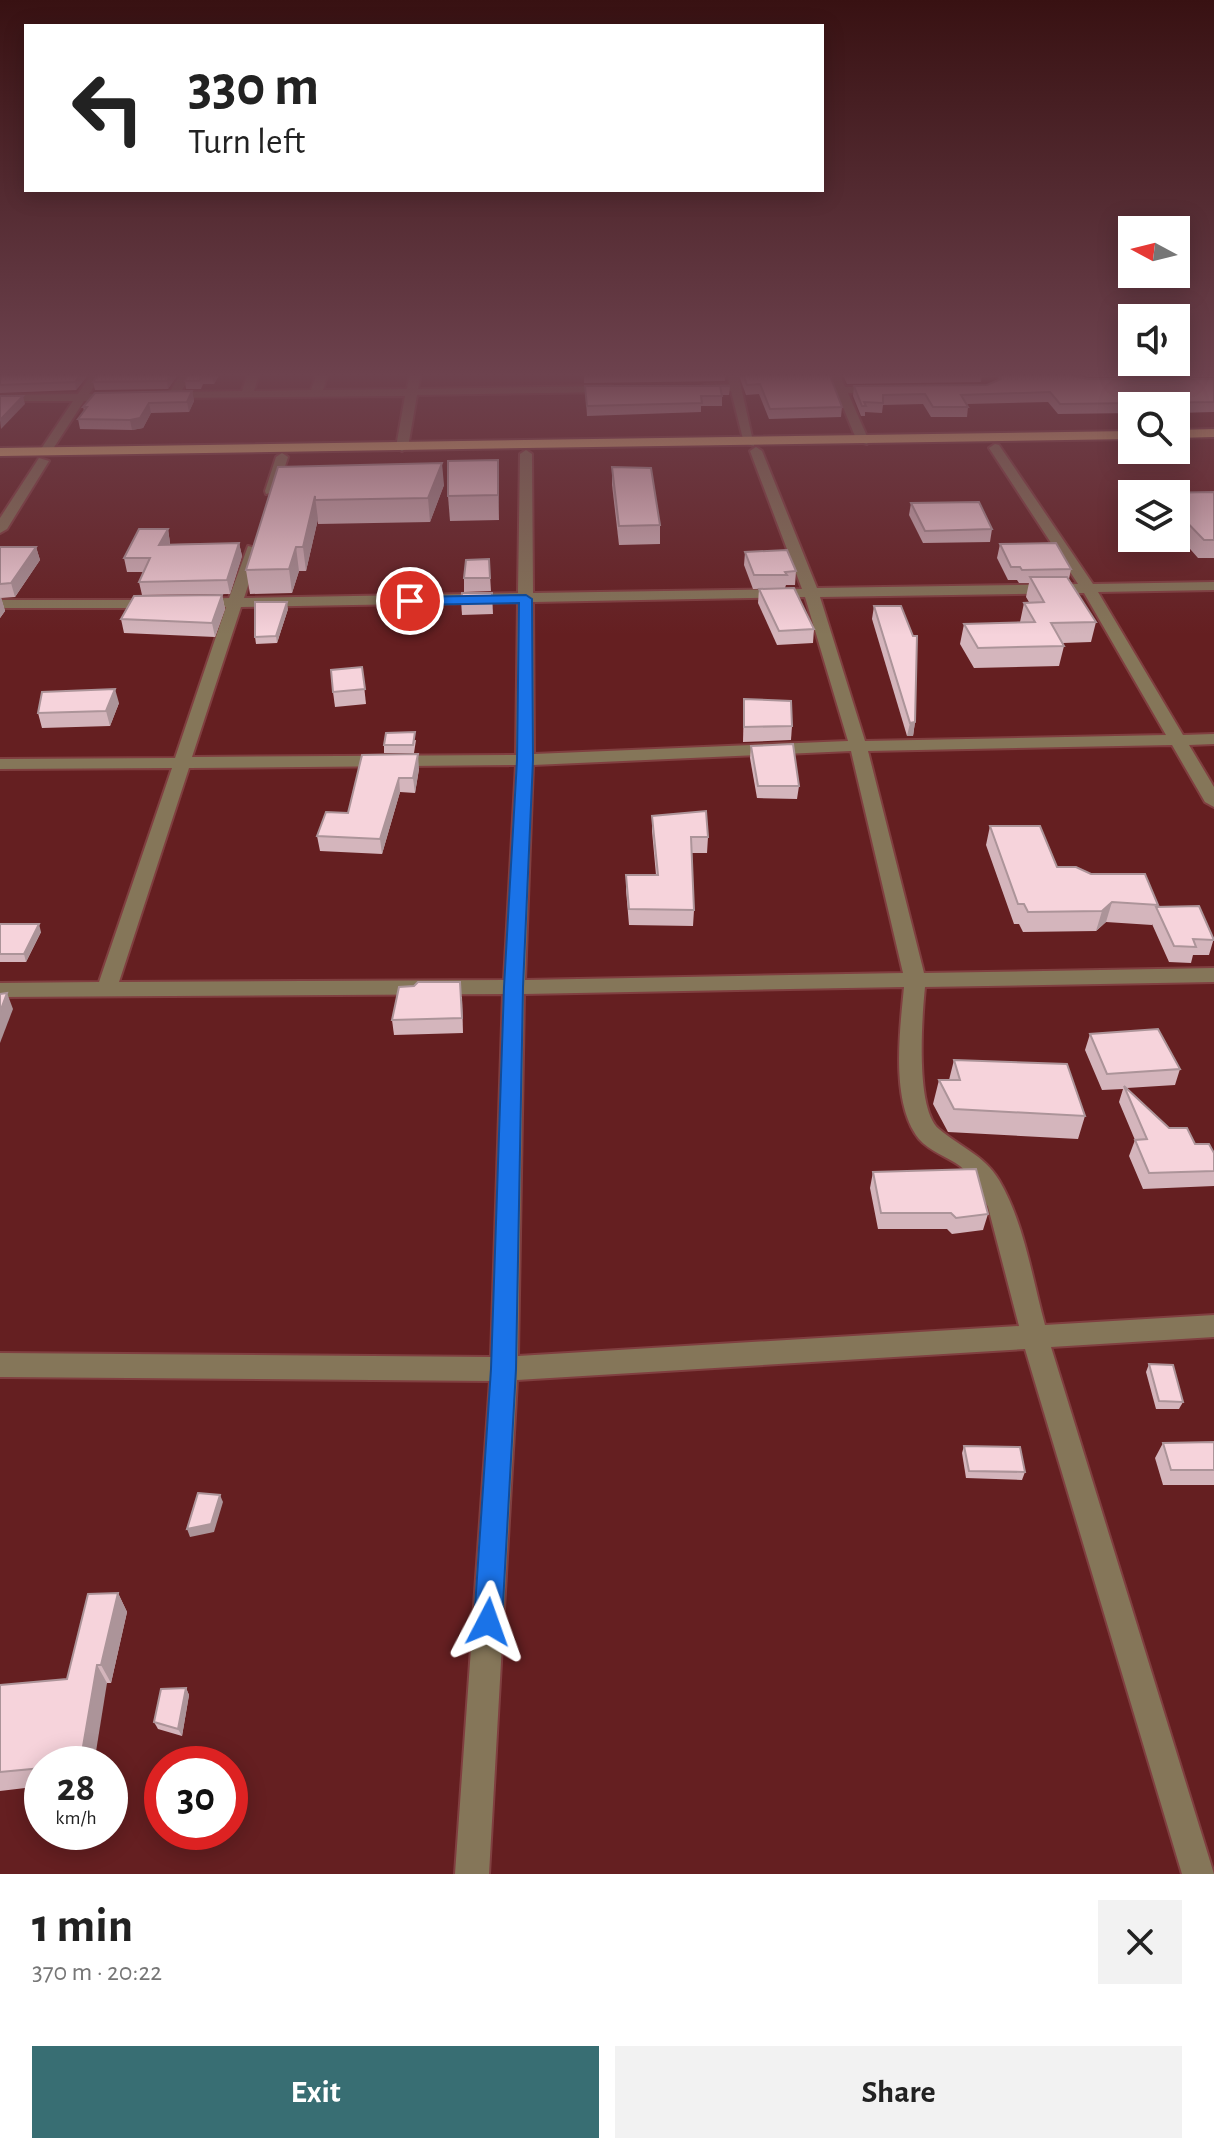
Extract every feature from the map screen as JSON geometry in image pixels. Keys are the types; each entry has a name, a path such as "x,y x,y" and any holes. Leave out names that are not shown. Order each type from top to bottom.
{"street":[{"path":"0,529 41,460"},
{"path":"107,988 237,603 281,460"},
{"path":"472,1874 504,1369 514,987 525,760 526,460"},
{"path":"758,460 812,595 858,746 915,980 909,1046 917,1113 928,1134 970,1161 989,1184 1000,1207 1035,1338 1199,1874"},
{"path":"1003,460 1089,589 1214,802"},
{"path":"0,604 812,595 1214,586"},
{"path":"0,764 525,760 858,746 1214,739"},
{"path":"0,990 514,987 1214,975"},
{"path":"0,1365 504,1369 1214,1326"}],"building":[{"path":"498,460 498,495 448,496 448,461"},
{"path":"442,463 428,498 315,500 315,496 303,547 296,547 289,569 246,570 278,467"},
{"path":"612,467 651,468 660,525 619,526"},
{"path":"1190,492 1214,492 1214,540 1204,540 1190,526"},
{"path":"979,502 992,529 925,531 911,503"},
{"path":"139,529 168,529 159,545 239,543 227,580 139,582 150,558 124,558"},
{"path":"1056,543 1071,569 1022,570 1011,567 1000,544"},
{"path":"0,547 36,547 11,583 0,584"},
{"path":"787,550 796,571 785,572 787,575 754,575 745,552"},
{"path":"489,559 490,578 464,578 466,560"},
{"path":"1030,577 1067,577 1096,622 1051,623 1064,646 978,648 964,624 1035,622 1024,603 1044,602"},
{"path":"794,588 814,629 779,631 759,589"},
{"path":"462,593 492,593 492,600 461,601"},
{"path":"222,595 212,623 121,619 134,596"},
{"path":"255,602 287,602 276,636 255,637"},
{"path":"874,606 901,606 913,636 917,636 915,722 910,723"},
{"path":"362,667 365,689 333,692 331,670"},
{"path":"115,689 106,711 38,713 42,692"},
{"path":"744,699 791,701 792,726 744,727"},
{"path":"415,732 413,745 384,745 386,733"},
{"path":"793,744 799,786 758,786 751,746"},
{"path":"418,754 413,778 399,778 380,839 317,836 326,812 348,813 362,755"},
{"path":"706,811 708,837 691,837 694,910 629,909 626,875 658,875 652,816"},
{"path":"990,826 1040,826 1057,867 1076,867 1091,874 1145,874 1158,905 1112,902 1102,911 1028,912 1024,904 1018,904"},
{"path":"1199,906 1214,940 1193,939 1196,947 1174,946 1156,907"},
{"path":"0,924 39,924 24,954 0,954"},
{"path":"418,982 460,982 462,1018 392,1020 399,987 414,986"},
{"path":"7,993 0,1012 0,994"},
{"path":"1158,1029 1180,1069 1107,1074 1090,1034"},
{"path":"954,1060 1067,1064 1085,1116 954,1109 939,1080 960,1080"},
{"path":"1124,1086 1169,1128 1187,1128 1195,1144 1209,1144 1214,1153 1214,1171 1149,1173 1135,1140 1147,1139"},
{"path":"976,1169 988,1214 956,1218 951,1213 881,1213 873,1172"},
{"path":"1149,1364 1173,1365 1183,1402 1159,1401"},
{"path":"1214,1442 1214,1470 1171,1470 1163,1443"},
{"path":"964,1446 1020,1447 1025,1472 969,1471"},
{"path":"198,1493 220,1495 211,1524 187,1529"},
{"path":"118,1593 101,1665 97,1665 83,1746 24,1746 24,1770 0,1772 0,1685 67,1679 88,1594"},
{"path":"186,1688 178,1729 154,1722 161,1689"}],"route":[{"path":"410,601 526,599 525,760 514,987 504,1369 488,1622"}]}
